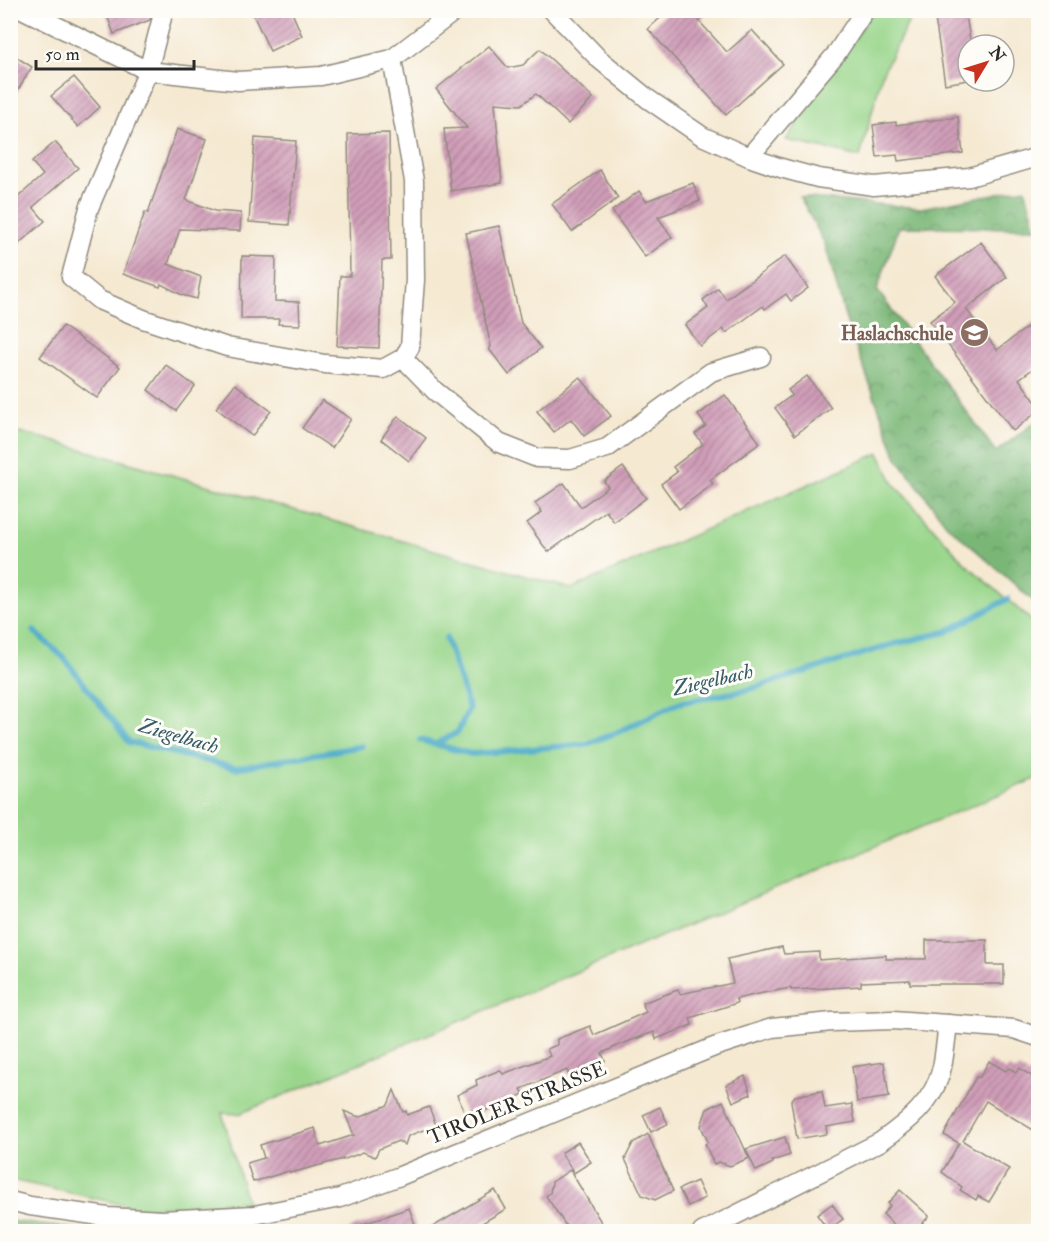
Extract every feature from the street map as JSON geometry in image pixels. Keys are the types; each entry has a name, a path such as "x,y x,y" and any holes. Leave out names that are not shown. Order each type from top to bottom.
{"street":[{"path":"24,10 148,71 238,81 321,76 392,59 456,10"},
{"path":"164,10 148,71 89,208 71,277 99,300 143,319 227,346 325,364 383,369 403,358 410,347 415,280 414,181 392,59"},
{"path":"552,10 599,59 648,99 702,136 749,157 818,178 874,186 969,177 1038,157"},
{"path":"749,157 836,54 865,10"},
{"path":"403,358 435,391 499,443 537,458 570,459 607,448 711,372 760,357"},
{"name":"TIROLER STRASSE","path":"10,1201 108,1217 162,1220 254,1215 288,1210 340,1198 400,1176 714,1047 772,1028 832,1022 893,1020 1014,1029 1038,1037"},
{"path":"702,1232 880,1142 901,1128 929,1098 937,1083 942,1067 948,1024"}],"green space":[{"path":"873,11 914,11 882,74 860,157 786,140"},
{"path":"1025,188 1036,228 899,227 877,290 996,452 1038,420 1038,605 946,524 897,458 846,320 825,244 800,197 921,208"},
{"path":"10,432 32,435 571,589 879,453 894,484 965,563 1038,626 1038,778 239,1114 222,1113 247,1202 139,1208 11,1180"},
{"path":"11,1221 90,1231 11,1231"}],"building":[{"path":"105,10 152,10 150,20 114,34"},
{"path":"251,10 291,10 302,36 270,51"},
{"path":"669,10 710,10 699,21 727,52 752,30 783,64 726,115 648,29"},
{"path":"940,10 965,10 969,33 956,33 956,82 945,84 935,18 941,17"},
{"path":"489,46 508,68 523,65 540,49 593,98 568,124 536,94 521,105 495,103 502,183 451,191 444,129 467,128 436,89"},
{"path":"10,53 32,67 10,103"},
{"path":"74,77 100,107 78,127 51,96"},
{"path":"958,117 963,153 898,161 897,155 877,157 873,125 896,122 896,125"},
{"path":"177,129 207,139 186,200 215,211 241,213 240,231 180,229 168,264 201,277 197,299 182,295 161,284 160,287 123,274 145,212 148,213"},
{"path":"389,133 391,260 382,260 379,348 337,346 340,276 350,276 348,134"},
{"path":"255,138 296,141 289,225 249,222"},
{"path":"55,142 78,168 33,207 45,221 10,251 10,204 43,175 32,162"},
{"path":"600,170 618,198 572,232 552,204"},
{"path":"693,183 700,201 658,217 672,237 645,257 612,211 639,191 646,201"},
{"path":"499,226 521,323 541,348 509,375 489,349 491,347 466,233"},
{"path":"981,242 1007,277 966,309 997,350 1038,319 1038,365 1019,379 1038,405 1038,411 1013,431 930,321 955,302 935,276"},
{"path":"242,256 276,257 275,301 299,302 300,325 278,324 279,319 241,319"},
{"path":"785,256 808,288 791,301 786,294 765,309 763,306 726,333 723,329 700,346 685,325 708,308 703,300 718,288 726,299"},
{"path":"63,326 120,367 97,398 40,357"},
{"path":"166,365 195,386 176,411 148,390"},
{"path":"807,376 831,408 795,435 775,408 792,395 788,390"},
{"path":"580,377 611,416 584,436 571,419 554,432 537,411"},
{"path":"235,384 271,411 252,436 216,408"},
{"path":"725,395 760,443 710,480 713,484 679,509 661,484 677,472 673,467 703,444 695,434 706,426 698,415"},
{"path":"322,400 351,419 332,448 302,428"},
{"path":"398,416 426,438 409,461 381,439"},
{"path":"623,467 646,498 614,522 606,511 548,552 527,523 542,512 535,503 564,483 581,507 608,487 604,481"},
{"path":"926,940 987,940 987,965 1004,965 1004,984 910,984 910,980 861,982 861,986 791,990 791,988 763,993 736,999 737,1003 690,1018 692,1025 656,1039 654,1032 627,1042 602,1053 605,1061 569,1075 567,1070 521,1089 524,1094 477,1114 475,1109 465,1113 457,1095 477,1085 476,1080 500,1070 503,1074 550,1056 547,1049 557,1045 557,1039 590,1026 594,1035 646,1012 642,1003 678,990 680,994 733,983 727,959 782,947 784,954 819,952 819,960 886,955 886,959 926,959"},
{"path":"989,1061 1006,1071 1009,1068 1016,1072 1019,1068 1038,1080 1038,1133 986,1101 963,1141 1009,1169 989,1202 978,1196 976,1200 960,1190 962,1187 942,1172 959,1143 944,1135 976,1077 980,1077"},
{"path":"884,1062 889,1097 857,1102 852,1067"},
{"path":"745,1076 751,1094 733,1102 726,1085"},
{"path":"394,1090 403,1112 406,1111 407,1115 429,1107 436,1125 408,1136 405,1145 398,1141 379,1149 375,1157 363,1152 343,1160 290,1173 289,1171 253,1182 247,1163 264,1158 260,1145 315,1128 320,1146 354,1135 344,1111 359,1117 388,1105"},
{"path":"822,1091 825,1108 852,1104 855,1122 826,1127 827,1134 797,1139 791,1101 795,1096"},
{"path":"723,1101 749,1158 730,1166 719,1162 714,1164 705,1144 708,1142 701,1126 707,1109"},
{"path":"660,1107 668,1124 651,1132 643,1115"},
{"path":"648,1134 673,1191 655,1200 642,1195 625,1159 633,1143"},
{"path":"785,1137 790,1155 772,1161 773,1163 756,1171 746,1149"},
{"path":"578,1142 591,1162 574,1173 561,1153"},
{"path":"570,1170 607,1232 570,1232 546,1196 550,1193 552,1182"},
{"path":"697,1181 705,1198 688,1206 679,1189"},
{"path":"495,1190 506,1209 467,1232 424,1232"},
{"path":"900,1190 929,1216 915,1232 901,1232 883,1214 890,1206 888,1203"},
{"path":"832,1204 843,1219 828,1230 817,1215"},
{"path":"409,1208 418,1232 350,1232 349,1229"}],"waterway":[{"name":"Ziegelbach","path":"420,740 471,754 587,744 678,703 747,690 894,644 946,632 1008,599"},
{"name":"Ziegelbach","path":"34,631 64,658 129,742 236,768 362,746"},
{"path":"436,744 458,732 469,708 446,638"}],"place":[{"name":"Haslachschule","path":"974,333"}]}
